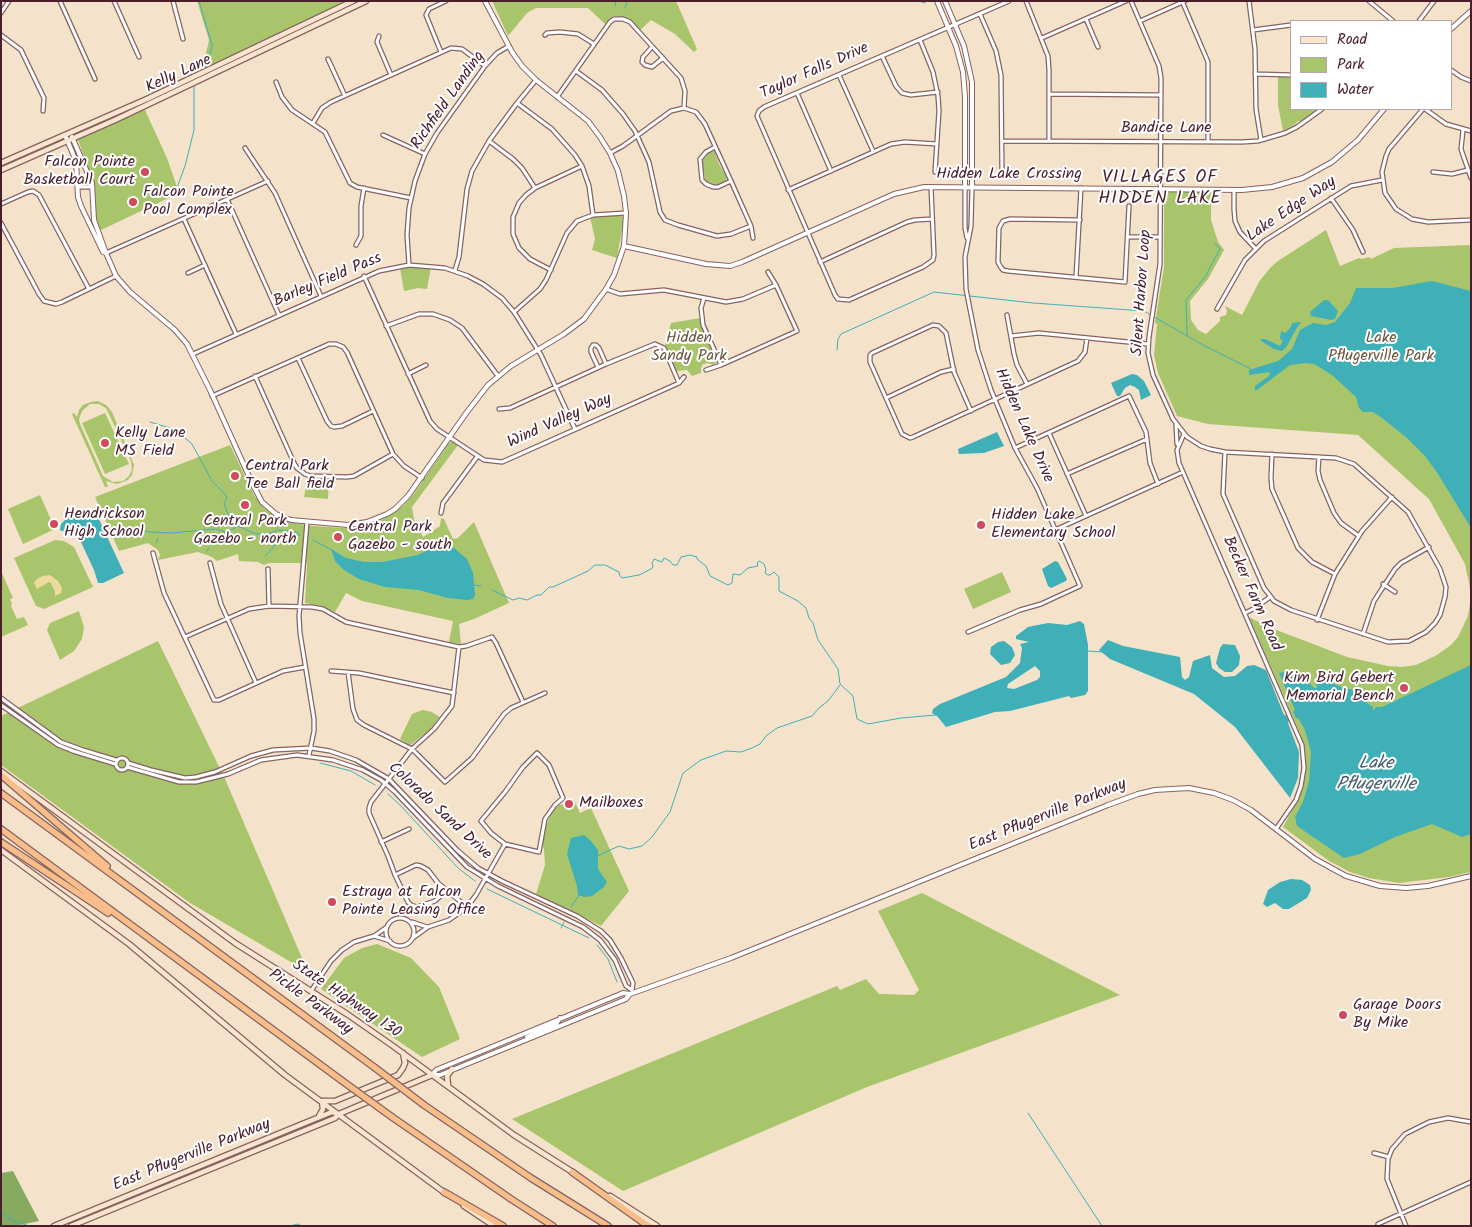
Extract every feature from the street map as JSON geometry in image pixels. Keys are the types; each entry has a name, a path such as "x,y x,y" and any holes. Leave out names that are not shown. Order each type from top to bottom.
{"highway":[{"path":"1,775 146,900"},
{"name":"Pickle Parkway","path":"1,793 424,1105 531,1178 608,1226"},
{"path":"1,829 392,1117 553,1226"},
{"path":"1,842 174,957"},
{"path":"572,1172 648,1226"},
{"path":"444,1192 503,1226"}],"main road":[{"name":"Kelly Lane","path":"1,163 147,99 353,1"},
{"name":"Kelly Lane","path":"1,170 73,139 366,1"},
{"name":"State Highway 130","path":"1,771 235,943 312,991 403,1053 514,1135 657,1226"},
{"path":"1,850 129,944 272,1064 444,1192 494,1226"},
{"path":"322,1101 335,1101 398,1075 403,1068 403,1053"},
{"path":"448,1087 447,1076 452,1069"},
{"name":"East Pflugerville Parkway","path":"71,1226 335,1118 339,1114 432,1075"},
{"path":"316,1118 322,1111 322,1101"},
{"name":"East Pflugerville Parkway","path":"54,1226 316,1118 332,1112 339,1114"},
{"path":"249,1146 251,1152"},
{"path":"128,1195 130,1201"}],"street":[{"path":"1,13 9,1"},
{"path":"60,1 95,79"},
{"path":"114,1 139,57"},
{"path":"173,1 183,39"},
{"path":"442,52 426,15 429,9 446,1"},
{"path":"70,132 92,187 94,220 116,276 130,292 181,336 193,354 262,502 270,510 282,517 307,522 348,525 377,519 402,503 422,478 479,396 498,376 584,319 614,275 624,246 626,213 618,171 610,153 588,121 536,80 522,66 509,46 487,1"},
{"name":"Hidden Lake Drive","path":"937,1 961,59 965,85 966,268 970,312 978,350 995,399 1016,448 1033,481 1080,586 1041,604 1020,610 968,632"},
{"name":"Hidden Lake Drive","path":"945,1 964,46 972,82 971,226 967,239"},
{"name":"Taylor Falls Drive","path":"932,219 934,255 930,263 849,300 838,299 807,233 757,116 764,107 1009,1"},
{"path":"1026,1 1042,38 1049,62 1048,141"},
{"path":"1042,38 1126,1"},
{"name":"Silent Harbor Loop","path":"1131,1 1159,66 1162,95 1160,276 1148,344 1149,360 1154,376 1176,424 1184,434 1201,446 1225,452 1342,459 1354,464 1392,497 1412,518 1440,569 1446,587 1444,606 1435,623 1426,632 1409,641 1388,642 1362,634 1291,610 1270,597"},
{"path":"1249,1 1255,49 1256,109 1261,140"},
{"path":"1368,1 1391,20"},
{"path":"1419,20 1434,1"},
{"path":"1140,21 1183,2 1208,62 1208,142"},
{"path":"1452,27 1471,11"},
{"path":"980,14 996,52 1002,75 1002,173"},
{"path":"557,97 610,22 619,19 630,22 681,78 684,84 684,108"},
{"path":"1086,19 1098,47"},
{"path":"1252,30 1290,25"},
{"path":"545,35 547,33 560,32 578,34 594,44"},
{"path":"1,35 21,50 44,98 43,111"},
{"path":"379,36 377,42 392,75"},
{"path":"920,40 933,72 938,92 939,111 935,172"},
{"name":"Richfield Landing","path":"409,265 408,229 411,198 425,154 437,133 485,66 497,53 509,46"},
{"path":"652,47 643,57 642,62 648,67 652,67 663,58"},
{"path":"313,123 322,108 451,48 458,48 485,66"},
{"path":"882,56 896,86 902,93 911,95 938,92"},
{"path":"328,58 345,96"},
{"path":"576,71 602,90 614,102 637,136 644,149 654,179 660,212 665,220 717,236 731,234 751,226"},
{"path":"1452,72 1471,81"},
{"path":"840,74 874,151"},
{"path":"1255,74 1290,75"},
{"path":"455,270 459,257 469,180 476,161 517,103 536,80"},
{"path":"276,82 287,104 298,114 325,132 348,180 354,186 411,198"},
{"path":"797,93 831,170"},
{"path":"1049,94 1162,95"},
{"path":"517,103 560,136 575,155 582,166 590,186 593,215"},
{"path":"610,153 671,111 684,108 696,112 701,118 731,181 751,226 753,238"},
{"name":"Bandice Lane","path":"1002,141 1208,142 1261,140 1285,133 1297,127 1321,110"},
{"name":"Hidden Lake Crossing","path":"624,246 706,264 730,266 894,194 913,188 1234,190 1283,185 1313,173 1332,162 1349,148 1383,110"},
{"path":"1423,110 1389,149 1383,164 1382,180 1385,193 1396,209 1407,216 1428,222 1471,220"},
{"path":"1425,110 1446,124 1471,131"},
{"path":"1463,130 1461,149 1471,178"},
{"path":"65,135 76,160 78,197 82,210 103,252 106,254"},
{"path":"383,135 425,154"},
{"path":"489,141 518,164 535,188"},
{"path":"788,190 891,144 901,142 937,144"},
{"path":"245,148 268,181 321,296"},
{"path":"716,148 706,152 700,159 702,180 713,187 718,187 731,181"},
{"path":"551,270 530,259 519,248 513,234 512,225 516,209 526,195 535,188 582,166"},
{"path":"1433,172 1452,174 1468,170"},
{"name":"Lake Edge Way","path":"1217,309 1240,267 1255,248 1355,184 1382,180"},
{"path":"106,254 268,181"},
{"path":"78,187 92,187"},
{"path":"820,262 907,222 932,219 931,187"},
{"path":"356,245 361,236 361,206 364,188"},
{"path":"1076,277 1081,188"},
{"path":"1234,190 1235,221 1244,237 1255,248"},
{"path":"1,204 28,192 40,195 89,289"},
{"path":"1331,198 1353,230 1362,252"},
{"path":"227,199 279,315"},
{"path":"1080,220 1010,219 1002,221 999,228 998,262 1003,270 1008,272 1125,282 1129,206"},
{"path":"514,312 540,289 572,226 577,221 593,215 626,213"},
{"path":"184,219 236,334"},
{"path":"1,223 44,301 56,304 116,276"},
{"path":"1128,237 1160,237"},
{"path":"188,273 205,265"},
{"name":"Barley Field Pass","path":"193,354 364,276 392,267 426,265 455,270 483,284 502,298 514,312 538,350 575,429"},
{"path":"706,370 797,332 776,285 768,272"},
{"name":"Wind Valley Way","path":"364,276 430,421 450,438 484,460 502,462 679,383 684,377"},
{"path":"606,289 620,294 641,294 664,290 734,302 776,285"},
{"path":"704,298 701,308 703,324 721,365"},
{"path":"386,326 419,314 432,314 450,320 462,328 498,376"},
{"path":"1007,315 1017,365 1027,384"},
{"path":"971,410 958,383 945,330 939,326 933,325 870,355 870,362 902,434 910,438 1078,361 1084,352 1087,338"},
{"path":"1011,336 1040,333 1148,344"},
{"path":"212,396 329,344 336,344 343,347 347,352 393,454 404,466 422,478"},
{"path":"598,367 591,352 593,345 599,348 606,364"},
{"path":"498,409 510,408 650,345 659,345 664,348 679,383"},
{"path":"298,358 326,421 331,426 342,426 373,411"},
{"path":"408,374 426,365"},
{"path":"886,398 941,372 954,369"},
{"path":"255,376 297,468 305,474 310,476 354,476 393,454"},
{"path":"1016,448 1129,396 1146,432 1150,463 1158,484"},
{"name":"Becker Farm Road","path":"1176,424 1179,463 1300,738 1303,752 1303,776 1299,794 1276,829"},
{"path":"1049,433 1086,516"},
{"path":"1177,450 1184,434"},
{"path":"1067,474 1147,439"},
{"path":"1225,452 1223,494 1264,588 1270,597 1245,613"},
{"path":"1272,454 1272,489 1298,548 1312,562 1335,574"},
{"path":"441,512 443,503 477,457"},
{"path":"1319,457 1318,471 1320,480 1334,513 1346,527 1359,536"},
{"path":"1055,530 1183,472"},
{"path":"1318,620 1335,574 1359,536 1392,497"},
{"path":"307,522 299,607 300,633 314,718 314,731 309,755"},
{"path":"1362,634 1374,601 1395,569 1401,563 1428,547"},
{"path":"153,553 164,593 214,700 218,700 283,671 305,667"},
{"path":"210,563 221,604 256,683"},
{"path":"268,569 268,606"},
{"path":"1384,584 1395,592"},
{"path":"185,637 248,609 268,606 312,606 324,609 346,622 459,647 492,637 522,702"},
{"path":"446,891 435,900 417,907 408,902 395,876 369,808 371,802 412,749 434,728 452,706 459,647"},
{"path":"331,671 371,675 454,694"},
{"path":"348,672 353,709 358,720 364,725 412,749 446,782 472,758 504,714 522,702 545,693"},
{"path":"1,698 61,742 116,762"},
{"path":"1,705 58,745 73,751 116,762"},
{"name":"Colorado Sand Drive","path":"185,780 215,772 251,756 272,750 311,748 330,751 356,760 389,779 457,850 488,874 577,916 602,931 622,958 633,983 632,993"},
{"path":"537,753 549,765 563,798 555,805 545,819 539,852 505,844 481,821 523,767 537,753"},
{"name":"Colorado Sand Drive","path":"128,765 163,778 196,782 228,774 261,760 280,756 309,755 350,764 368,772 385,783 460,860 486,879 592,932 615,960 626,986 632,993"},
{"path":"120,757 124,758 128,765 124,770 120,770 116,768 116,762 120,757"},
{"name":"East Pflugerville Parkway","path":"432,1075 436,1070 623,993 632,993 731,958 1138,794 1168,788 1189,788 1215,793 1244,805 1315,859 1346,876 1380,886 1421,887 1471,876"},
{"path":"381,842 408,829"},
{"path":"374,936 402,945 407,944 428,927 444,923 459,914 467,907 486,879 505,844"},
{"path":"395,876 416,865 421,866 428,870 446,891 467,907"},
{"path":"312,991 331,961 354,942 374,936 398,918 428,927"},
{"path":"410,922 414,929 413,938"},
{"path":"388,926 387,934 391,942"},
{"name":"East Pflugerville Parkway","path":"432,1075 440,1074 626,999 632,993"},
{"path":"521,1042 531,1034 556,1024 560,1018"},
{"path":"1406,1226 1387,1179 1389,1157 1395,1144 1405,1134 1429,1122 1448,1118 1471,1122"},
{"path":"1374,1152 1389,1157"},
{"path":"1378,1224 1471,1182"}],"green space":[{"path":"197,1 353,1 202,71 209,40"},
{"path":"492,1 676,1 697,49 694,52 675,34 651,20 640,30 632,21 624,17 613,16 605,24 588,8 536,8 527,13 508,36"},
{"path":"1278,77 1290,77 1290,110 1316,110 1301,122 1298,121 1283,131 1278,105"},
{"path":"144,108 167,158 179,193 99,231 95,217 91,176 78,140"},
{"path":"713,151 727,178 726,181 717,185 706,182 702,165 704,156"},
{"name":"Lake Pflugerville Park","path":"1166,192 1211,192 1211,220 1218,242 1224,250 1208,279 1190,301 1191,320 1198,330 1206,334 1220,321 1220,317 1226,315 1225,306 1242,315 1259,282 1270,268 1326,230 1340,266 1359,258 1369,257 1371,259 1394,248 1471,245 1471,596 1465,564 1429,499 1358,435 1208,424 1177,416 1158,373 1154,355 1157,324 1155,323 1164,267 1164,195"},
{"path":"620,215 623,217 623,224 617,258 592,250 595,239 590,217"},
{"path":"416,266 418,268 431,267 427,289 418,288 404,291 400,268"},
{"name":"Hidden Sandy Park","path":"700,318 717,362 713,365 703,364 701,373 692,376 687,370 676,371 665,346 671,323"},
{"path":"98,401 106,405 112,412 134,465 132,475 128,480 117,484 106,481 108,487 105,487 72,414 74,413 77,417 83,405","holes":["90,404 99,404 106,408 131,461 132,470 123,481 113,482 103,476 80,424 79,419 82,411"]},
{"name":"Kelly Lane MS Field","path":"105,413 129,464 105,474 82,423"},
{"path":"453,441 458,445 412,507 414,519 423,537 440,526 441,518 444,519 453,539 458,538 474,522 509,603 459,624 461,644 449,642 453,621 362,601 346,593 335,612 322,606 305,603 307,563 269,563 264,565 258,562 239,561 238,554 217,561 198,552 158,560 160,555 158,550 148,543 119,551 95,497 230,445 254,495 264,508 277,517 313,526 360,527 385,518 404,505 449,443"},
{"path":"308,477 329,479 328,499 304,497"},
{"path":"40,495 55,529 23,544 8,509"},
{"path":"55,540 64,541 74,547 93,587 44,609 36,606 14,558"},
{"path":"1,571 13,598 10,599 11,606 17,619 24,617 28,625 1,637"},
{"path":"1002,572 1011,592 973,609 964,589"},
{"name":"Lake Pflugerville","path":"1471,596 1471,872 1449,877 1399,883 1369,878 1350,872 1329,861 1283,827 1298,799 1303,785 1306,767 1305,748 1249,617 1266,626 1347,657 1388,666 1402,667 1416,665 1437,655 1451,645 1458,637 1468,616"},
{"path":"79,611 84,627 82,639 74,651 60,660 47,630 50,623"},
{"path":"158,641 225,779 308,972 190,903 1,765 1,716"},
{"path":"423,710 432,712 441,718 438,719 433,727 410,745 400,739 412,714"},
{"path":"569,800 574,800 580,813 591,808 629,891 601,926 536,894 545,865 542,845 546,825 552,813 559,805 565,804"},
{"path":"922,893 1120,995 867,1087 623,1191 512,1119 837,986 840,990 866,979 879,994 914,995 919,990 878,911"},
{"path":"377,944 411,958 439,987 460,1039 422,1057 321,989 344,958 362,948"},
{"path":"13,1171 39,1221 15,1226 1,1226 1,1173"}],"sand":[{"path":"50,575 58,581 62,588 61,593 55,596 51,583 49,582 37,589 34,583 43,576"}],"water":[{"path":"1432,281 1471,291 1471,528 1425,456 1407,438 1382,418 1373,412 1363,412 1359,408 1356,397 1332,375 1314,364 1290,365 1255,390 1255,386 1269,376 1270,372 1249,375 1249,370 1278,361 1292,349 1300,330 1313,323 1326,325 1335,322 1350,303 1356,288 1393,288"},
{"path":"1324,300 1328,300 1338,311 1335,319 1311,316 1310,312"},
{"path":"1301,322 1282,351 1274,349 1261,341 1261,339 1265,339 1280,346 1283,340 1280,339 1281,331 1285,333 1292,323"},
{"path":"1132,374 1137,375 1144,381 1151,395 1141,400 1139,390 1130,385 1125,388 1120,396 1117,396 1111,383"},
{"path":"997,432 1004,446 984,453 959,454 958,449"},
{"path":"85,512 97,515 124,573 103,583 98,583 80,540 60,530 61,524 68,517"},
{"path":"436,546 454,548 467,559 473,573 475,595 473,599 448,598 419,590 385,587 359,579 344,570 335,561 331,549 346,558 364,562 382,562 418,555"},
{"path":"1055,561 1058,562 1067,579 1051,588 1048,586 1042,569"},
{"path":"1080,621 1084,624 1088,645 1088,691 1085,695 1071,698 1069,696 1010,711 995,712 946,727 932,713 933,709 940,704 1006,677 1020,663 1022,648 1020,644 1029,642 1016,639 1016,636 1028,627 1048,623 1067,625","holes":["1035,666 1040,671 1040,677 1037,680 1014,689 1007,688 1008,684"]},
{"name":"Lake Pflugerville","path":"1108,640 1123,646 1180,657 1182,677 1185,680 1189,677 1193,661 1210,655 1212,668 1224,677 1235,676 1247,666 1254,665 1266,670 1284,715 1286,715 1289,721 1288,723 1299,752 1298,778 1290,798 1235,727 1194,694 1110,659 1099,650"},
{"path":"1004,641 1012,647 1015,655 1010,663 1001,665 990,654 991,647 998,642"},
{"path":"1223,644 1235,645 1240,656 1239,665 1232,672 1225,672 1216,663"},
{"name":"Lake Pflugerville","path":"1471,665 1471,834 1462,837 1432,824 1395,837 1360,854 1344,858 1297,826 1295,817 1303,802 1309,781 1311,752 1305,730 1293,712 1295,710 1279,673 1286,672 1295,679 1306,680 1314,688 1317,688 1315,680 1318,678 1347,689 1361,690 1369,694 1367,703 1373,707 1373,711 1376,707 1382,707"},
{"path":"584,835 598,850 598,869 607,882 604,887 592,896 584,897 578,895 567,854 571,838"},
{"path":"1291,879 1302,880 1310,885 1311,890 1307,898 1289,909 1283,909 1275,903 1267,907 1263,904 1268,890 1280,882"}],"waterway":[{"path":"199,1 212,45 210,55 205,60 206,69"},
{"path":"615,6 616,1"},
{"path":"625,8 627,1"},
{"path":"919,1 925,3"},
{"path":"177,193 194,130 194,84"},
{"path":"1187,335 1186,300 1205,277 1220,249 1215,243"},
{"path":"837,350 838,339 841,334 934,292 1033,303 1144,311 1203,345 1253,370"},
{"path":"150,422 170,428 192,444 212,481 227,498 224,503 227,512 238,526 256,534 267,534 278,530 296,532 300,535"},
{"path":"133,528 149,532 171,533 215,529 227,532 237,527"},
{"path":"104,532 115,528 129,528"},
{"path":"210,545 227,532"},
{"path":"265,556 281,539 299,535"},
{"path":"156,543 158,538"},
{"path":"313,540 332,550"},
{"path":"492,590 513,600 519,598 527,600 541,595 549,587 553,587 588,571 595,565 605,565 619,572 622,578 639,575 651,569 654,559 662,562 664,558 673,565 677,565 681,557 690,555 697,557 706,566 710,576 728,585 732,583 733,574 740,575 748,568 758,566 757,563 759,561 764,564 765,573 770,575 774,572 779,577 779,591 798,601 806,608 818,640 838,669 840,684 853,696 857,719 868,724 901,718 936,715"},
{"path":"474,585 481,586"},
{"path":"1087,651 1103,652"},
{"path":"597,856 619,846 629,849 642,846 652,837 670,812 683,773 701,760 726,751 741,752 752,748 760,744 766,736 777,728 812,716 828,701 840,685"},
{"path":"320,763 351,771 375,785"},
{"path":"388,794 458,868 475,881"},
{"path":"487,889 589,938"},
{"path":"571,907 580,894"},
{"path":"561,928 564,922"},
{"path":"597,945 608,959 617,982"},
{"path":"1028,1113 1102,1226"},
{"path":"1,1213 12,1220 29,1226"},
{"path":"290,1226 298,1224 301,1226"}],"place":[{"name":"Falcon Pointe Basketball Court","path":"145,172"},
{"name":"Falcon Pointe Pool Complex","path":"133,202"},
{"name":"Kelly Lane MS Field","path":"105,443"},
{"name":"Central Park Tee Ball field","path":"235,476"},
{"name":"Central Park Gazebo - north","path":"245,505"},
{"name":"Hendrickson High School","path":"54,524"},
{"name":"Hidden Lake Elementary School","path":"981,525"},
{"name":"Central Park Gazebo - south","path":"338,537"},
{"name":"Kim Bird Gebert Memorial Bench","path":"1404,688"},
{"name":"Mailboxes","path":"569,804"},
{"name":"Estraya at Falcon Pointe Leasing Office","path":"332,902"},
{"name":"Garage Doors By Mike","path":"1343,1015"}],"district":[{"name":"VILLAGES OF HIDDEN LAKE","path":"1160,189"}]}
